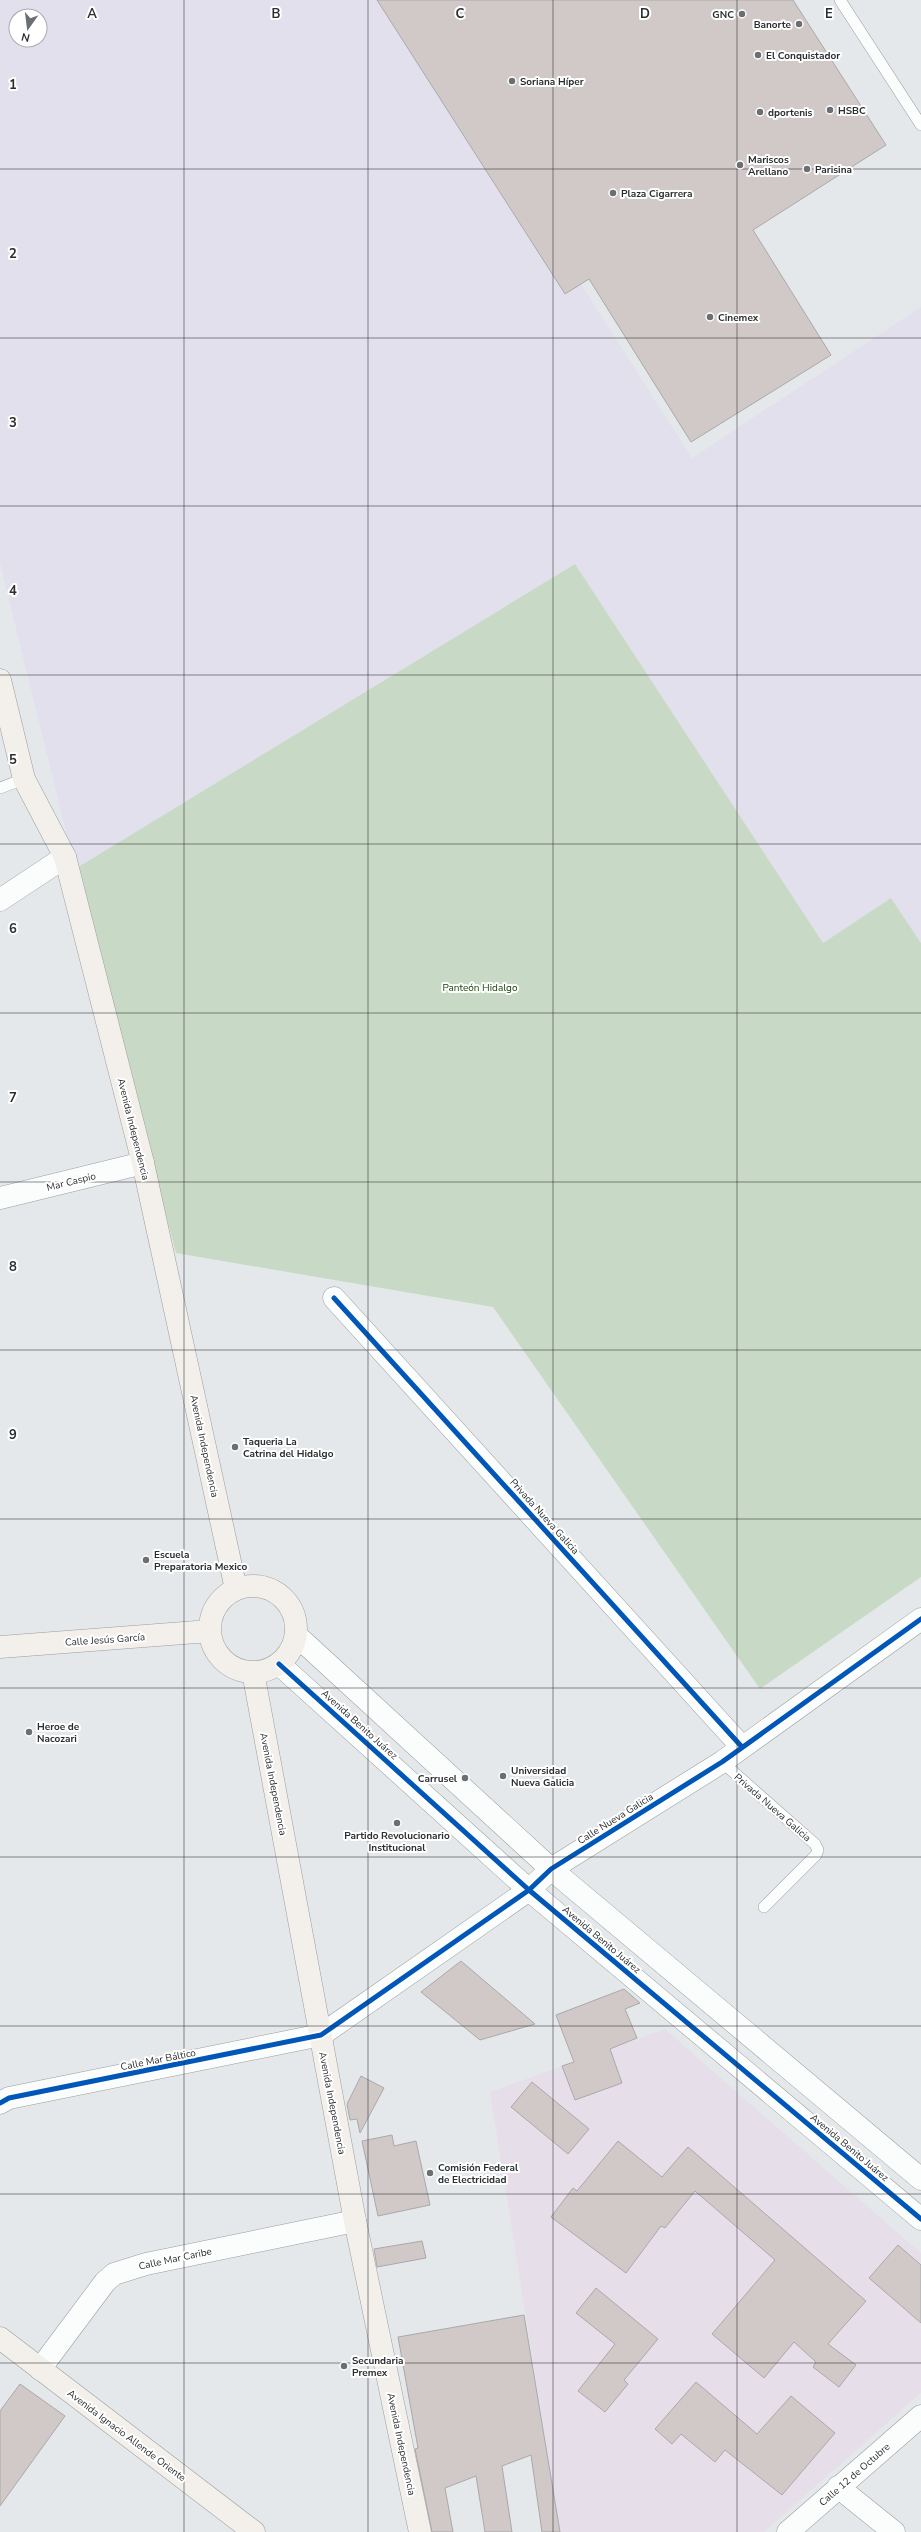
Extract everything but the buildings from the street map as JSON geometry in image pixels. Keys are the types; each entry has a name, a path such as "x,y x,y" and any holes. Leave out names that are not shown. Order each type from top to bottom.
{"main road":[{"name":"Avenida Independencia","path":"0,680 24,779 65,857 143,1163 236,1589"},
{"path":"249,1586 262,1586 280,1595 292,1610 296,1622 296,1635 292,1648 280,1664 264,1670 253,1672 240,1670 224,1660 213,1644 210,1631 211,1618 216,1606 225,1596 236,1589 249,1586"},
{"name":"Calle Jesús García","path":"0,1647 210,1631"},
{"name":"Avenida Independencia","path":"253,1672 355,2221 420,2532"},
{"name":"Avenida Ignacio Allende Oriente","path":"0,2338 254,2532"}],"street":[{"path":"0,900 65,857"},
{"name":"Mar Caspio","path":"0,1198 143,1163"},
{"name":"Privada Nueva Galicia","path":"334,1298 742,1747"},
{"name":"Calle Nueva Galicia","path":"321,2035 529,1890 551,1869 722,1762 917,1628"},
{"name":"Avenida Benito Juárez","path":"296,1635 551,1869 921,2179"},
{"name":"Avenida Benito Juárez","path":"280,1664 529,1890 921,2219"},
{"name":"Calle Mar Báltico","path":"0,2103 9,2098 321,2035"},
{"name":"Calle Mar Caribe","path":"40,2369 105,2282 114,2274 146,2264 355,2221"},
{"name":"Calle 12 de Octubre","path":"788,2532 921,2416"},
{"path":"838,2487 894,2532"}],"lane":[{"path":"840,0 921,125"},
{"path":"0,788 24,779"},
{"name":"Privada Nueva Galicia","path":"722,1762 816,1844 818,1850 816,1855 764,1907"}],"shaded area":[{"path":"0,0 377,0 564,294 581,284 692,458 921,307 921,943 891,898 823,943 575,564 75,869 0,563"},
{"path":"665,2029 921,2253 921,2393 764,2532 560,2532 490,2092"}],"green space":[{"name":"Panteón Hidalgo","path":"575,564 823,943 891,898 921,943 921,1577 760,1689 493,1307 176,1253 75,869"}],"cycle path":[{"path":"334,1298 742,1747"},
{"path":"0,2103 9,2098 321,2035 529,1890 551,1869 722,1762 921,1619"},
{"path":"279,1664 529,1890 921,2219"}],"place":[{"name":"GNC","path":"742,14"},
{"name":"Banorte","path":"799,24"},
{"name":"El Conquistador","path":"758,55"},
{"name":"Soriana Híper","path":"512,81"},
{"name":"HSBC","path":"830,110"},
{"name":"dportenis","path":"760,112"},
{"name":"Mariscos Arellano","path":"740,165"},
{"name":"Parisina","path":"807,169"},
{"name":"Plaza Cigarrera","path":"613,193"},
{"name":"Cinemex","path":"710,317"},
{"name":"Taqueria La Catrina del Hidalgo","path":"235,1447"},
{"name":"Escuela Preparatoria Mexico","path":"146,1560"},
{"name":"Heroe de Nacozari","path":"29,1732"},
{"name":"Universidad Nueva Galicia","path":"503,1776"},
{"name":"Carrusel","path":"465,1778"},
{"name":"Partido Revolucionario Institucional","path":"397,1823"},
{"name":"Comisión Federal de Electricidad","path":"430,2173"},
{"name":"Secundaria Premex","path":"344,2366"}]}
